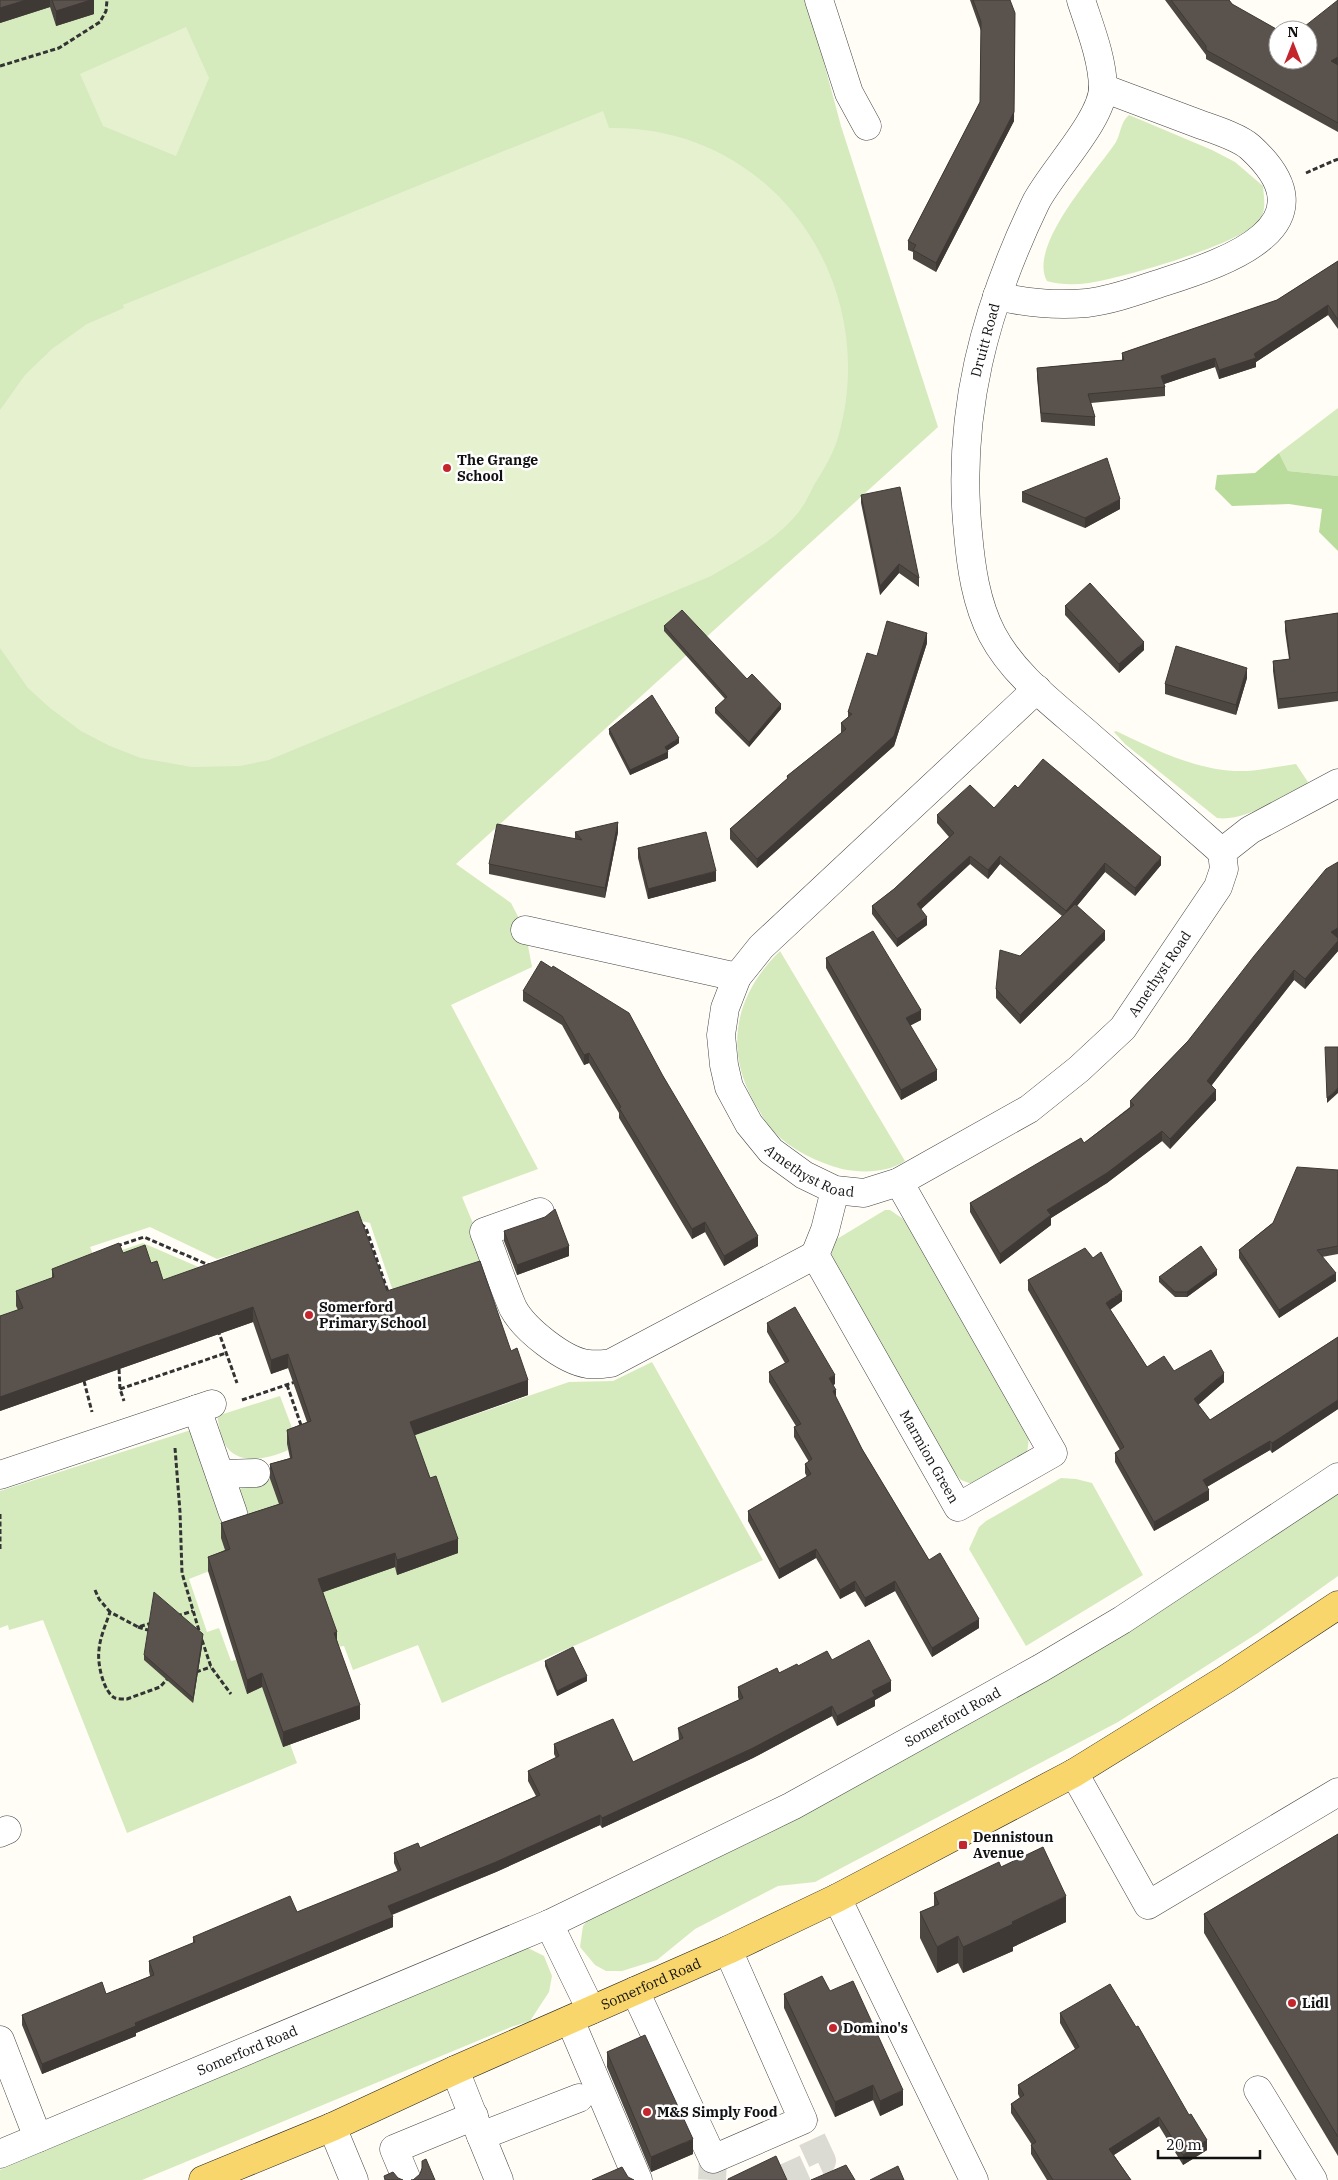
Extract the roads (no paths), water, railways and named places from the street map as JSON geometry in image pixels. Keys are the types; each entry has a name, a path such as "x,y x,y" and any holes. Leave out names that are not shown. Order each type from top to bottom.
{"main road":[{"name":"Somerford Road","path":"203,2180 332,2127 455,2070 728,1950 837,1898 1074,1773 1226,1679 1338,1605"}],"street":[{"path":"819,0 849,93 868,126"},
{"name":"Druitt Road","path":"1081,0 1097,52 1103,88 1100,104 1040,196 1016,244 978,355 969,408 965,504 973,579 992,633 1009,658 1037,689 1222,852"},
{"path":"997,296 1030,303 1062,304 1089,303 1123,295 1229,259 1253,245 1266,235 1274,225 1280,211 1281,197 1274,173 1249,146 1218,131 1103,88"},
{"name":"Amethyst Road","path":"1037,689 775,933 737,977 725,1008 722,1035 724,1065 729,1086 750,1124 771,1151 804,1175 835,1190 864,1193 899,1182 1029,1109 1080,1069 1123,1028 1218,887 1224,869 1222,852"},
{"path":"1222,852 1250,830 1338,783"},
{"path":"525,930 737,977"},
{"name":"Marmion Green","path":"815,1255 958,1507 1053,1453 899,1182"},
{"path":"540,1212 484,1232 514,1309 530,1331 563,1354 587,1364 612,1364 815,1255 825,1230 835,1190"},
{"path":"0,1475 204,1407 220,1474 234,1513"},
{"path":"220,1474 256,1473"},
{"name":"Somerford Road","path":"0,2154 549,1924 792,1806 1041,1668 1122,1620 1338,1477"},
{"path":"1074,1773 1148,1905 1338,1792"},
{"path":"837,1898 974,2180"},
{"name":"Somerford Road","path":"549,1924 580,2015"},
{"path":"635,1991 713,2159 803,2120 728,1950"},
{"path":"580,2015 638,2180"},
{"path":"0,2040 38,2138"},
{"path":"455,2070 499,2180"},
{"path":"1258,2090 1313,2180"},
{"path":"407,2180 394,2149 579,2098"},
{"path":"332,2127 354,2180"}],"tunnel":[{"path":"780,2180 822,2161 803,2120"},
{"path":"712,2180 713,2159"}],"place":[{"name":"The Grange School","path":"447,468"},
{"name":"Somerford Primary School","path":"309,1315"},
{"name":"Dennistoun Avenue","path":"963,1845"},
{"name":"Lidl","path":"1292,2003"},
{"name":"Domino's","path":"833,2028"},
{"name":"M&S Simply Food","path":"647,2112"}]}
